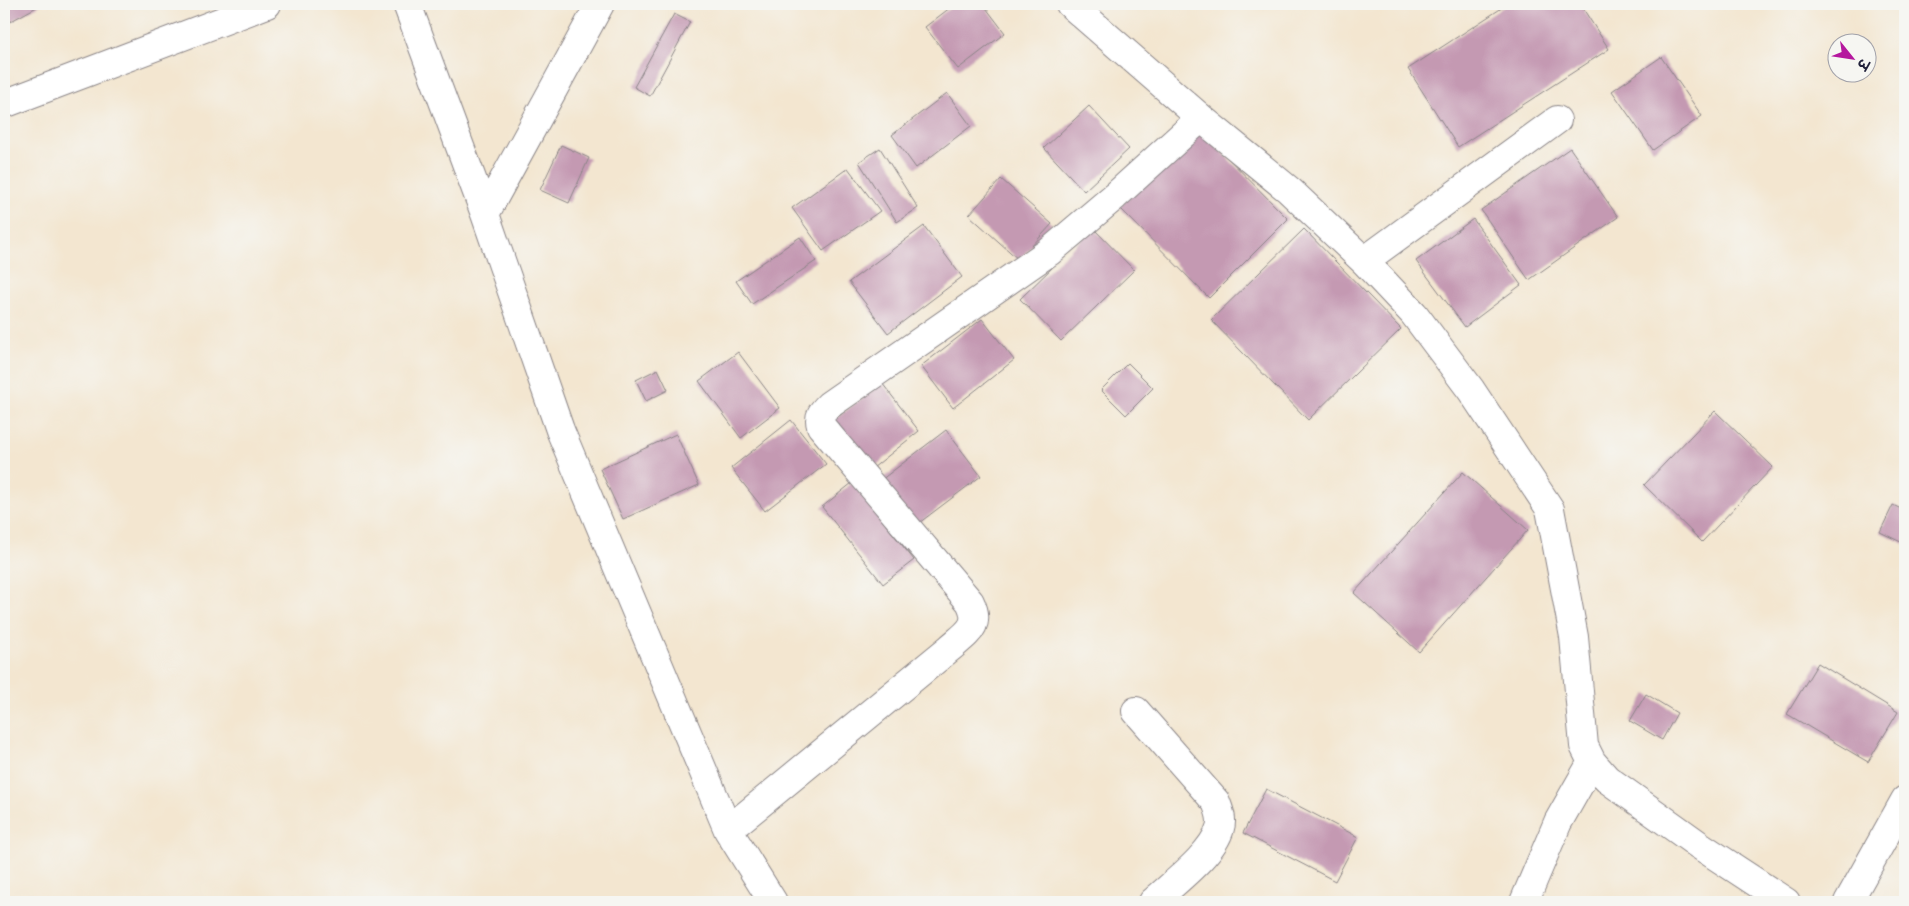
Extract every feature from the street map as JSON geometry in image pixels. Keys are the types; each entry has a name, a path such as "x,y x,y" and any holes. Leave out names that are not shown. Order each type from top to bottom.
{"street":[{"path":"4,104 267,4"},
{"path":"407,4 485,214 560,430 728,830 773,902"},
{"path":"485,214 600,4"},
{"path":"1070,4 1201,118 1289,190 1364,261 1414,314 1471,390 1550,509 1574,637 1584,746 1592,762 1607,780 1699,845 1786,902"},
{"path":"728,830 950,648 976,622 975,613 970,602 821,426 819,420 822,412 829,405 1049,252 1115,196 1201,118"},
{"path":"1364,261 1557,120"},
{"path":"1136,711 1210,794 1216,802 1221,816 1220,827 1214,841 1192,866 1152,902"},
{"path":"1524,902 1558,822 1592,762"},
{"path":"1848,902 1905,800"}],"building":[{"path":"4,4 42,4 4,25"},
{"path":"955,4 983,4 1005,33 958,69 925,27"},
{"path":"1508,4 1580,4 1609,49 1458,147 1408,69"},
{"path":"674,14 690,22 650,96 634,87"},
{"path":"1661,57 1702,116 1653,150 1612,91"},
{"path":"947,93 971,126 916,168 892,135"},
{"path":"1089,106 1129,149 1084,191 1044,148"},
{"path":"1198,128 1288,219 1209,298 1119,207"},
{"path":"561,145 589,158 569,203 540,190"},
{"path":"880,148 918,208 897,222 859,162"},
{"path":"1570,148 1618,217 1529,280 1481,210"},
{"path":"848,168 880,211 823,251 792,208"},
{"path":"1001,179 1052,224 1019,260 969,215"},
{"path":"1473,219 1521,285 1465,327 1416,261"},
{"path":"924,226 962,277 888,333 849,282"},
{"path":"1093,228 1134,270 1061,341 1020,299"},
{"path":"1304,229 1401,329 1308,420 1211,320"},
{"path":"800,237 816,261 752,304 736,281"},
{"path":"982,319 1014,360 953,408 921,366"},
{"path":"738,352 780,408 741,438 699,381"},
{"path":"1128,363 1153,388 1126,415 1101,390"},
{"path":"658,369 668,390 646,401 636,380"},
{"path":"882,383 919,431 868,472 830,423"},
{"path":"1715,411 1773,467 1702,542 1644,485"},
{"path":"791,420 826,464 765,511 731,468"},
{"path":"946,430 981,476 915,526 881,480"},
{"path":"676,434 699,485 623,519 600,469"},
{"path":"1463,472 1528,530 1419,652 1354,593"},
{"path":"852,483 914,560 883,584 822,507"},
{"path":"1893,505 1905,511 1905,544 1880,532"},
{"path":"1818,663 1898,712 1868,762 1787,714"},
{"path":"1646,694 1677,713 1662,740 1630,721"},
{"path":"1266,789 1358,837 1335,881 1243,833"}]}
